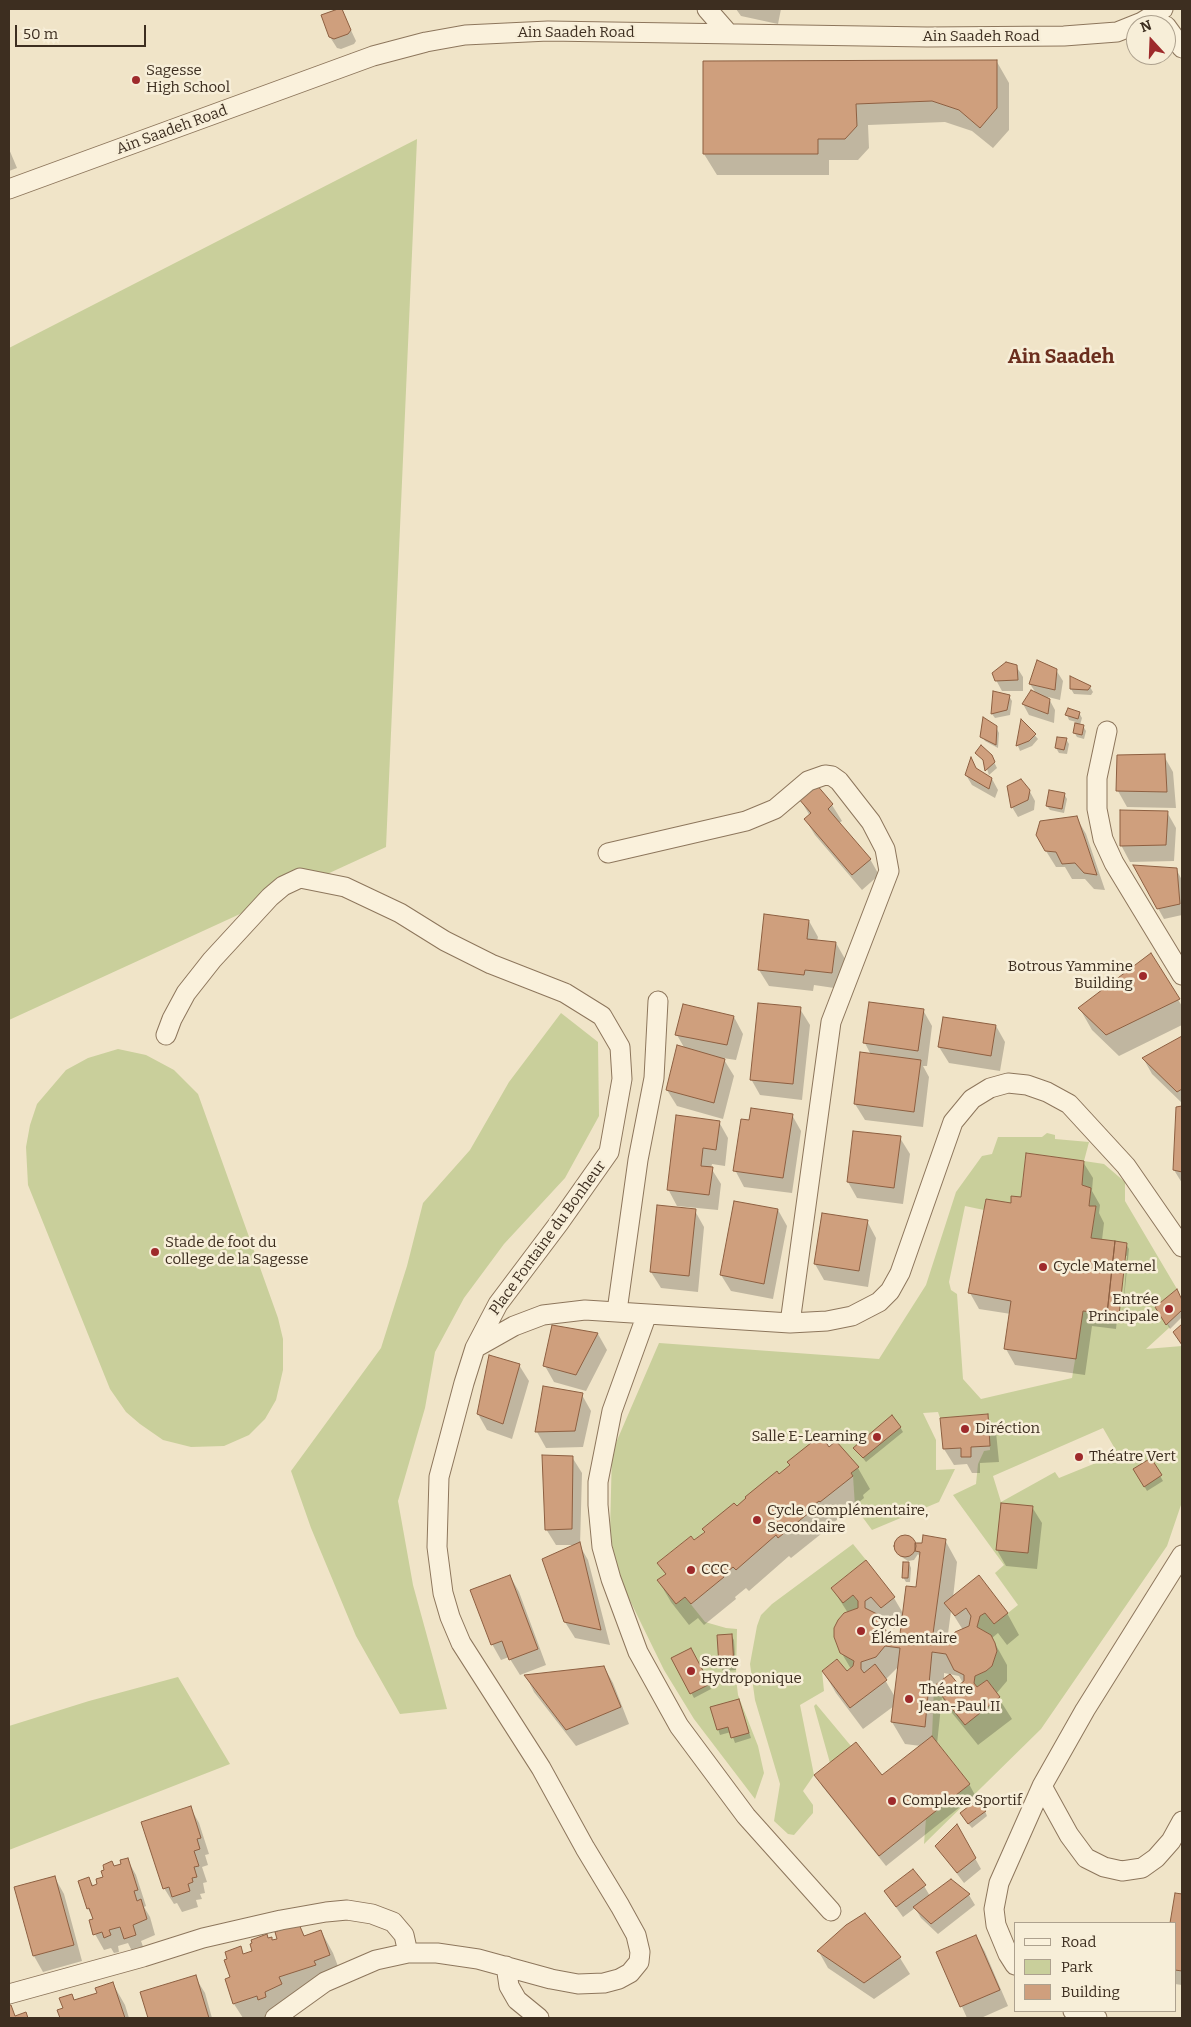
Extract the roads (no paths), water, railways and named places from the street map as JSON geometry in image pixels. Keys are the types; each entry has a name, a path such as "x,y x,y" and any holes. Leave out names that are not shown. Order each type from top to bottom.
{"street":[{"path":"707,9 728,34"},
{"name":"Ain Saadeh Road","path":"9,189 373,56 465,34 548,31 928,37 1064,36 1117,32 1126,28"},
{"path":"1106,731 1097,778 1097,808 1103,839 1114,863 1182,975"},
{"path":"608,853 746,821 776,809 808,781 825,776 832,776 839,781 871,822 885,849 889,871 831,1022 790,1323"},
{"name":"Place Fontaine du Bonheur","path":"166,1035 172,1019 186,994 212,960 270,897 283,886 300,878 345,887 400,913 444,941 491,964 565,993 602,1016 620,1048 622,1079 609,1152 498,1304 475,1348 439,1477 437,1547 443,1593 450,1617 461,1643 542,1768 585,1848 636,1935 640,1952 639,1962 630,1973 619,1979 604,1983 569,1982 551,1979 506,1966 436,1953 408,1953 376,1960 325,1982 275,2018"},
{"path":"617,1311 638,1160 654,1078 658,1001"},
{"path":"475,1348 514,1326 543,1315 585,1310 790,1323 827,1321 852,1316 879,1302 890,1291 900,1273 953,1122 972,1099 990,1088 1008,1083 1027,1084 1069,1104 1126,1166 1182,1247"},
{"path":"648,1314 612,1411 598,1482 602,1547 611,1579 638,1652 679,1726 746,1816 831,1911"},
{"path":"1014,1963 996,1925 994,1909 999,1883 1042,1786 1085,1710 1182,1555"},
{"path":"1042,1786 1069,1836 1086,1858 1104,1867 1122,1871 1142,1868 1156,1858 1171,1841 1182,1821"},
{"path":"9,1994 143,1957 203,1938 326,1912 347,1910 372,1914 393,1922 404,1935 408,1953"},
{"path":"506,1966 509,1986 517,2000 538,2018"},
{"path":"1076,2012 1097,2018"}],"place":[{"name":"Sagesse High School","path":"136,80"},
{"name":"Botrous Yammine Building","path":"1143,976"},
{"name":"Stade de foot du college de la Sagesse","path":"155,1252"},
{"name":"Cycle Maternel","path":"1043,1267"},
{"name":"Entrée Principale","path":"1169,1309"},
{"name":"Diréction","path":"965,1429"},
{"name":"Salle E-Learning","path":"877,1437"},
{"name":"Théatre Vert","path":"1079,1457"},
{"name":"Cycle Complémentaire, Secondaire","path":"757,1520"},
{"name":"CCC","path":"691,1570"},
{"name":"Cycle Élémentaire","path":"861,1631"},
{"name":"Serre Hydroponique","path":"691,1671"},
{"name":"Théatre Jean-Paul II","path":"909,1699"},
{"name":"Complexe Sportif","path":"892,1801"}],"district":[{"name":"Ain Saadeh","path":"1061,357"}]}
